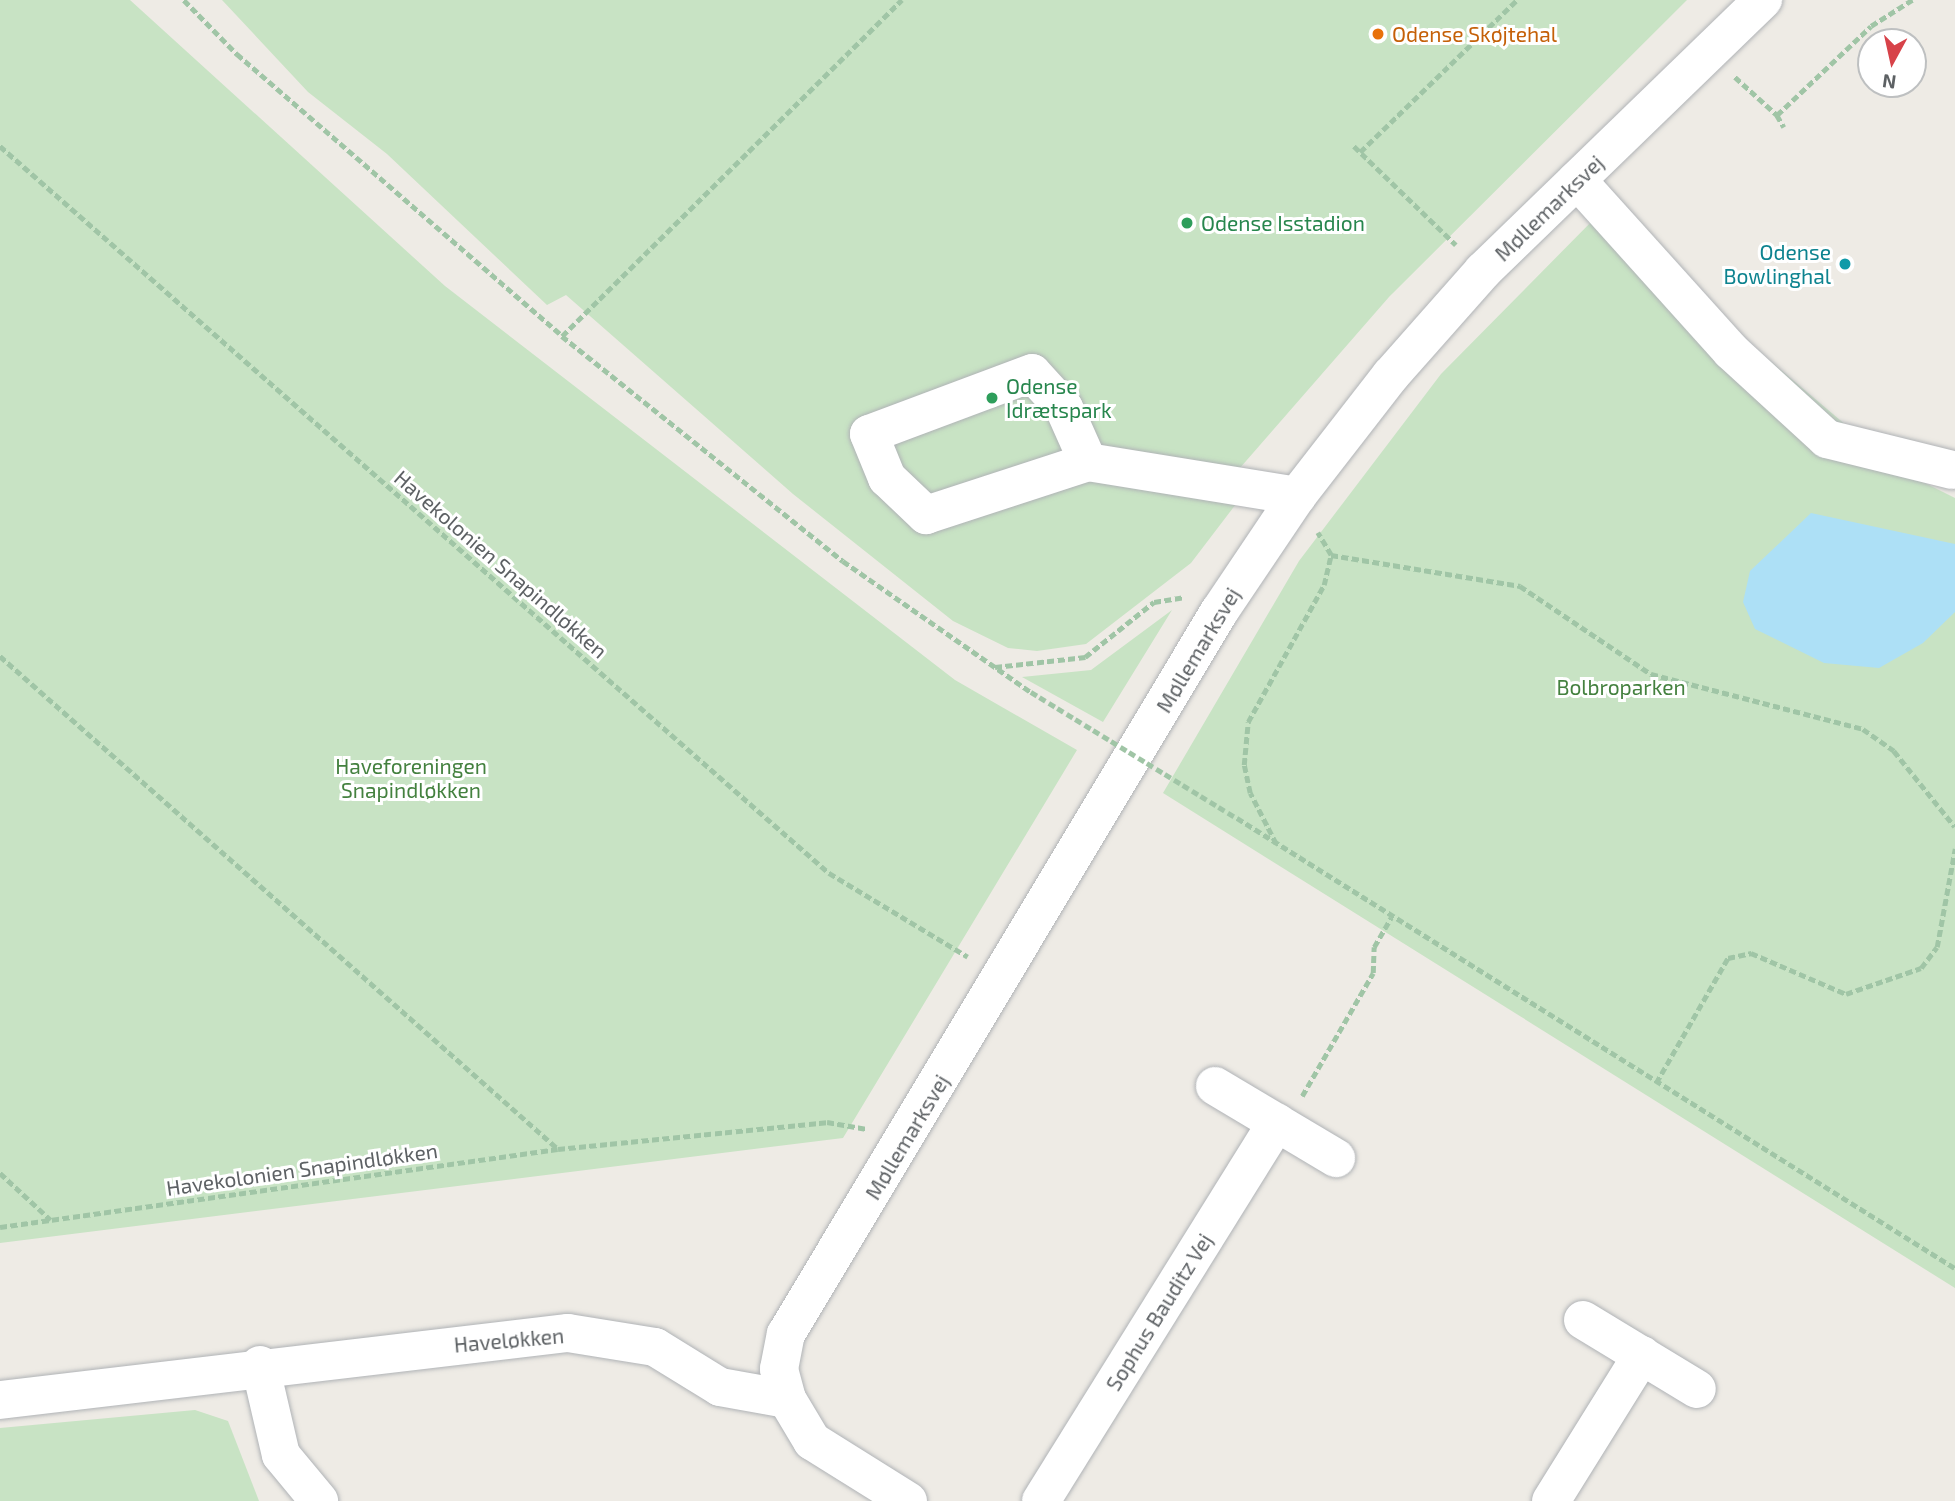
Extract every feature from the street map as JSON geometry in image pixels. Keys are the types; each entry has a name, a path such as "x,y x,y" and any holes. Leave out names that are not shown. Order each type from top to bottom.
{"street":[{"name":"Møllemarksvej","path":"908,1501 812,1441 787,1399 779,1369 786,1334 907,1138 1219,612 1297,496 1391,375 1483,271 1763,0"},
{"path":"1577,180 1731,351 1827,439 1952,470"},
{"path":"1088,462 1064,408 1032,373 869,434 887,478 926,515 1088,462 1297,496"},
{"path":"1215,1086 1336,1158"},
{"name":"Sophus Bauditz Vej","path":"1041,1501 1280,1124"},
{"path":"1583,1320 1697,1389"},
{"name":"Haveløkken","path":"0,1400 260,1365 568,1333 655,1348 720,1387 787,1399"},
{"path":"1551,1501 1642,1355"},
{"path":"260,1365 281,1455 319,1501"}],"path":[{"path":"184,0 237,54 562,337 843,561 1031,692 1955,1268"},
{"path":"562,337 902,0"},
{"path":"1360,152 1517,0"},
{"path":"1777,115 1871,26 1912,0"},
{"path":"1708,53 1777,115 1784,127"},
{"name":"Havekolonien Snapindløkken","path":"0,146 829,873 1002,977"},
{"path":"1354,146 1483,271"},
{"path":"1277,845 1250,793 1244,765 1248,722 1324,585 1331,555 1297,496"},
{"path":"1331,555 1520,586 1651,674 1863,729 1894,751 1955,827"},
{"path":"994,667 1085,657 1164,596 1183,596 1219,612"},
{"path":"0,656 558,1149"},
{"path":"1656,1083 1728,958 1751,953 1846,994 1922,968 1937,947 1955,849"},
{"path":"1280,1124 1373,973 1374,947 1391,917"},
{"name":"Havekolonien Snapindløkken","path":"0,1227 558,1149 827,1122 907,1138"},
{"path":"0,1173 51,1221"}],"green space":[{"name":"Haveforeningen Snapindløkken","path":"0,0 130,0 445,286 955,680 1077,750 843,1138 0,1243"},
{"name":"Odense Idrætspark","path":"222,0 1687,0 1389,297 1212,500 1236,504 1191,563 1086,644 1037,651 1008,648 953,621 793,494 566,295 547,305 387,154 308,92"},
{"name":"Bolbroparken","path":"1598,215 1899,470 1955,498 1955,1288 1163,793 1299,561 1441,374"},
{"path":"1172,610 1103,722 1022,677 1091,670"},
{"path":"195,1410 228,1421 259,1501 0,1501 0,1428"}],"water":[{"path":"1811,513 1955,544 1955,612 1923,643 1879,668 1824,663 1755,629 1743,602 1750,571"}],"place":[{"name":"Odense Skøjtehal","path":"1378,34"},
{"name":"Odense Isstadion","path":"1187,223"},
{"name":"Odense Bowlinghal","path":"1845,264"},
{"name":"Odense Idrætspark","path":"992,398"}]}
